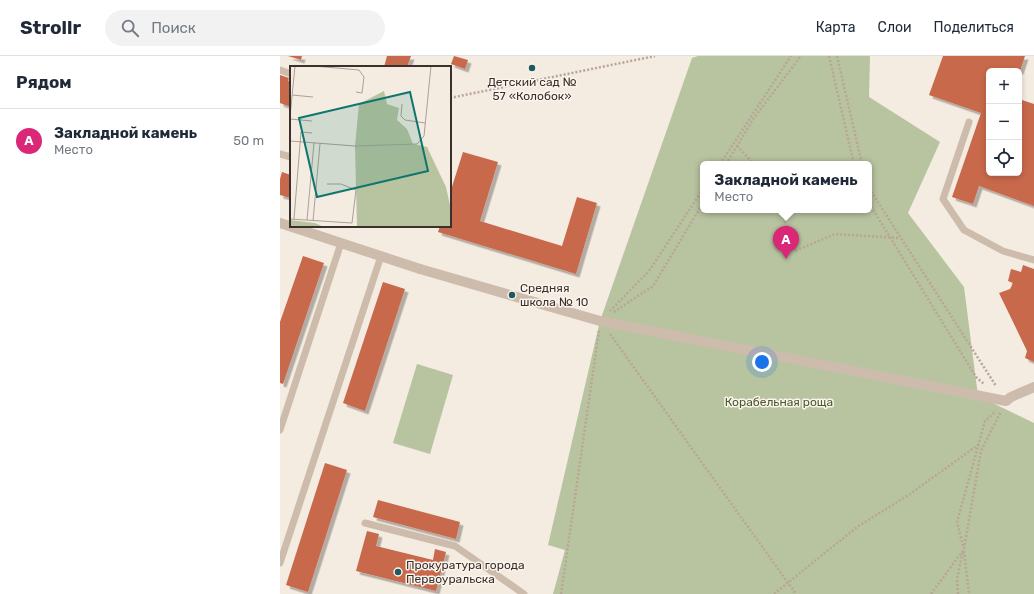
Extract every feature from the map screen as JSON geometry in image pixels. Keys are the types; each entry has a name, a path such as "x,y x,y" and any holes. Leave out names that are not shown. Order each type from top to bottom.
{"street":[{"path":"280,223 290,226"},
{"path":"292,227 420,269 600,321 1006,401 1011,397 1034,387"}],"lane":[{"path":"280,70 290,74"},
{"path":"969,122 943,199 964,230 1002,251 1034,260"},
{"path":"280,154 290,157"},
{"path":"280,430 341,243"},
{"path":"280,563 381,256"},
{"path":"365,523 455,546 524,594"}],"path":[{"path":"451,98 655,56"},
{"path":"722,161 791,56"},
{"path":"728,161 754,118 802,56"},
{"path":"829,56 853,161"},
{"path":"837,56 861,161"},
{"path":"737,146 751,161"},
{"path":"872,193 1006,401 981,451 964,549 969,594"},
{"path":"561,594 600,321 649,271 700,194"},
{"path":"600,321 653,286 700,208"},
{"path":"781,213 795,251 835,234 901,238"},
{"path":"600,321 796,594"},
{"path":"774,594 857,527 910,494 978,445"},
{"path":"931,594 964,549"}],"green space":[{"name":"Корабельная роща","path":"698,56 870,56 869,97 940,142 908,213 964,287 978,396 1034,423 1034,594 553,594 565,550 548,545 600,321 692,58"},
{"path":"417,364 453,375 430,454 393,443"}],"building":[{"path":"288,56 302,56 301,60"},
{"path":"387,56 411,56 407,66 384,66"},
{"path":"454,56 468,60 465,69 451,64"},
{"path":"943,56 1025,56 1021,68 986,68 986,176 1022,176 1022,100 1034,104 1034,206 979,186 973,204 952,197 981,113 929,95"},
{"path":"280,75 289,78 290,107 280,103"},
{"path":"463,152 498,162 480,221 562,246 577,197 597,203 576,274 438,232 440,227 451,227 451,190"},
{"path":"282,172 290,175 290,198 280,195 280,179"},
{"path":"303,256 324,263 283,384 280,383 280,322"},
{"path":"1023,265 1034,269 1034,362 1025,358 1027,351 999,293 1010,289 1013,283 1008,281 1011,269 1021,272"},
{"path":"383,282 405,289 365,411 343,403"},
{"path":"325,463 347,470 308,592 286,585"},
{"path":"378,500 460,522 456,539 373,517"},
{"path":"367,531 379,534 376,546 433,560 435,549 446,552 436,591 356,571"}],"place":[{"name":"Детский сад № 57 «Колобок»","path":"532,68"},
{"name":"Закладной камень","path":"786,259"},
{"name":"Средняя школа № 10","path":"512,295"},
{"name":"Прокуратура города Первоуральска","path":"398,572"}]}
